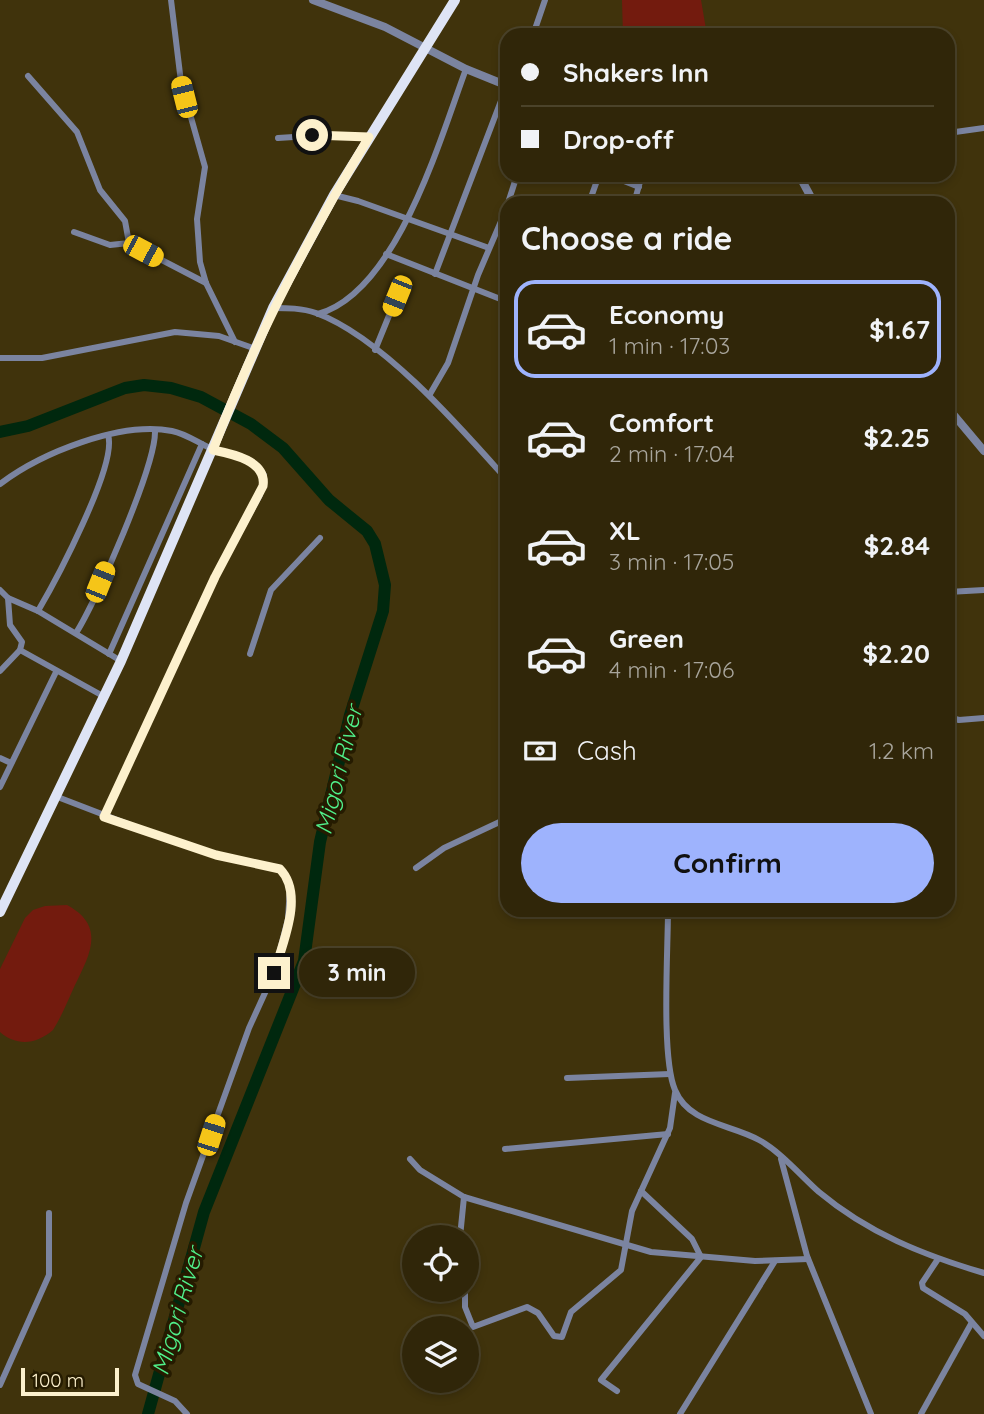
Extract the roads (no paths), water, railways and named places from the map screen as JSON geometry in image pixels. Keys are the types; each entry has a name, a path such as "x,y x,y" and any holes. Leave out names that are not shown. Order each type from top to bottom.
{"highway":[{"path":"2,903 121,662 213,450 253,348 273,308 334,195 455,0"}],"street":[{"path":"171,0 181,82 205,167 197,230 206,283 236,342"},
{"path":"313,0 386,27 466,69 500,83"},
{"path":"535,28 545,0"},
{"path":"318,314 347,301 386,254 409,220 466,69"},
{"path":"28,76 77,132 100,190 119,210 125,221 129,243"},
{"path":"435,274 500,104"},
{"path":"955,133 983,131"},
{"path":"278,138 325,135 369,137"},
{"path":"626,182 639,187"},
{"path":"636,196 640,182"},
{"path":"334,195 489,248"},
{"path":"430,394 449,363 500,223"},
{"path":"74,232 110,245 129,243 185,275 206,283"},
{"path":"386,254 500,299"},
{"path":"375,350 397,296"},
{"path":"273,308 318,314 375,350 430,394 500,472"},
{"path":"0,358 42,358 174,332 203,333 253,348"},
{"path":"955,416 984,451"},
{"path":"0,484 37,461 108,435 155,431 173,431 213,450 257,466 264,475 263,486 215,577 104,817"},
{"path":"76,634 93,602 135,503 152,454 155,431"},
{"path":"38,611 101,480 109,449 108,435"},
{"path":"109,654 202,444"},
{"path":"250,654 271,590 320,538"},
{"path":"0,590 8,598 38,611 121,662"},
{"path":"955,592 984,590"},
{"path":"0,670 20,650 22,642 12,630 8,598"},
{"path":"0,617 8,611"},
{"path":"20,650 56,672 103,695"},
{"path":"0,786 56,672"},
{"path":"955,719 984,718"},
{"path":"0,758 11,763"},
{"path":"55,796 104,817 216,855 280,869 288,880 288,919 274,973 249,1028 186,1203 135,1375 137,1382 144,1388 176,1401 187,1414"},
{"path":"416,868 444,848 500,822"},
{"path":"668,917 670,1074 675,1091 691,1110 760,1140 820,1192 874,1231 938,1259 984,1273"},
{"path":"567,1078 670,1074"},
{"path":"479,1325 527,1307 538,1313 554,1336 562,1337 571,1312 621,1270 632,1211 668,1134 675,1091"},
{"path":"505,1149 668,1134"},
{"path":"780,1157 808,1259 871,1414"},
{"path":"410,1158 420,1170 464,1197 664,1255 775,1261 808,1259"},
{"path":"641,1191 692,1238 701,1257"},
{"path":"461,1225 464,1197"},
{"path":"0,1385 49,1275 49,1213"},
{"path":"617,1391 601,1380 701,1257"},
{"path":"938,1259 922,1283 923,1288 965,1314 984,1336"},
{"path":"680,1414 775,1261"},
{"path":"921,1414 971,1324"}],"waterway":[{"name":"Migori River","path":"0,432 28,426 125,388 144,385 171,388 201,397 251,424 283,448 329,500 367,531 375,544 385,585 383,611 350,715 320,842 304,961 204,1212 148,1414"}]}
